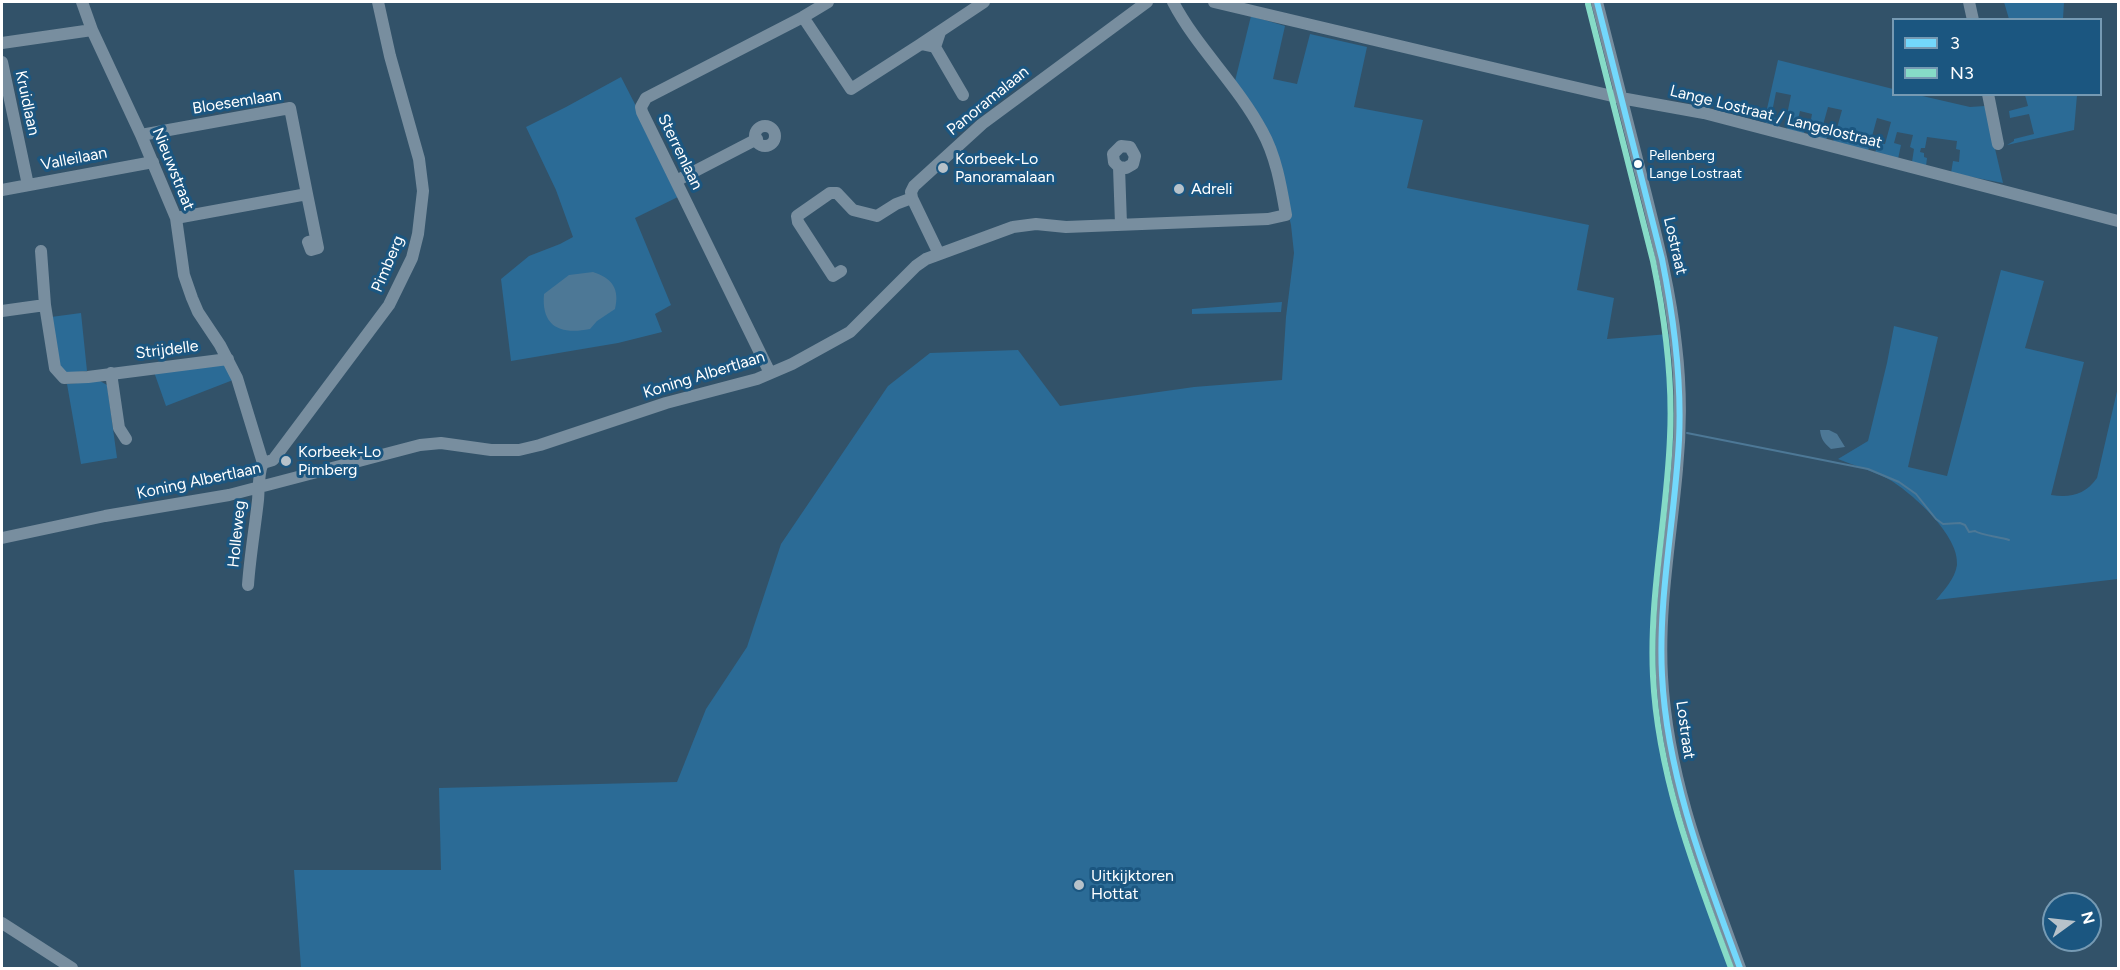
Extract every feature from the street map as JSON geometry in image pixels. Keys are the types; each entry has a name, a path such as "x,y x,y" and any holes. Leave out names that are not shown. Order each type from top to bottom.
{"street":[{"name":"Nieuwstraat","path":"82,2 92,30 177,218 184,275 192,298 228,359 238,382 262,463 259,487"},
{"name":"Pimberg","path":"262,463 273,460 389,305 412,258 418,234 423,191 419,159 390,56 378,2"},
{"name":"Sterrenlaan","path":"770,373 642,112 643,102 646,98 828,2"},
{"path":"803,17 851,89 984,2"},
{"name":"Panoramalaan","path":"912,198 911,190 917,182 982,124 1147,2"},
{"name":"Koning Albertlaan","path":"2,538 105,516 229,495 432,443 491,450 519,450 666,403 757,379 801,359 850,332 916,266 939,254 1025,225 1066,227 1268,219 1286,215 1271,149 1262,130 1237,92 1190,31 1173,2"},
{"name":"Lange Lostraat / Langelostraat","path":"1214,2 1621,98 1704,113 2118,221"},
{"name":"Lostraat","path":"1597,2 1660,250 1676,345 1680,398 1677,466 1662,606 1662,675 1665,713 1678,789 1690,830 1740,969"},
{"path":"1969,2 1972,18"},
{"path":"2,43 92,30"},
{"path":"935,47 940,32"},
{"path":"921,44 935,47 963,95"},
{"name":"Kruidlaan","path":"2,62 28,185"},
{"path":"1988,96 1998,144"},
{"name":"Bloesemlaan","path":"141,135 290,108 318,248 310,250 308,242 316,240"},
{"path":"676,181 756,139"},
{"name":"Valleilaan","path":"2,190 153,162"},
{"path":"1119,167 1121,224"},
{"path":"841,271 833,276 798,222 797,216 830,193 837,193 853,210 877,216 896,204 912,198 939,254"},
{"path":"177,218 307,194"},
{"name":"Strijdelle","path":"41,251 45,305 55,368 64,378 228,359"},
{"path":"2,311 45,305"},
{"path":"111,373 119,428 126,439"},
{"name":"Holleweg","path":"248,585 251,542 259,487"},
{"path":"2,923 72,969"}],"shaded area":[{"path":"2004,2 2064,2 2063,18 2009,18"},
{"path":"1251,16 1285,26 1273,79 1297,84 1310,34 1367,47 1354,107 1423,120 1407,188 1589,225 1577,290 1614,298 1607,339 1669,334 1673,433 1656,615 1657,704 1671,782 1693,857 1732,968 301,968 294,870 441,870 439,788 677,782 706,709 747,647 781,544 888,386 930,353 1018,350 1060,406 1194,387 1282,380 1286,317 1294,253 1291,225 1273,148 1235,81"},
{"path":"1778,60 1892,89 1892,96 1922,96 1970,107 1985,106 2003,183 1951,173 1953,161 1959,162 1960,150 1956,149 1957,141 1927,137 1925,148 1921,148 1920,152 1924,153 1924,157 1927,158 1926,166 1912,162 1914,149 1910,147 1913,135 1897,132 1894,143 1901,145 1898,159 1875,153 1878,143 1885,144 1891,122 1877,118 1868,151 1833,142 1842,110 1828,107 1823,125 1829,127 1826,141 1808,135 1812,114 1800,111 1798,120 1806,122 1804,134 1787,129 1789,121 1786,120 1791,95 1776,92 1771,117 1781,119 1779,127 1764,122"},
{"path":"621,77 682,195 635,218 671,305 655,314 662,332 618,343 511,361 501,279 529,256 573,237 556,190 526,127"},
{"path":"2025,96 2077,96 2074,130 2007,145 2014,139 2034,134 2029,114 2010,118 2009,111 2028,106"},
{"path":"2001,270 2044,281 2025,348 2084,362 2051,495 2077,494 2097,478 2118,387 2118,579 1936,600 1952,580 1957,565 1951,541 1943,529 1922,505 1890,480 1838,459 1868,441 1894,326 1938,337 1908,467 1947,476"},
{"path":"593,272 600,274 613,285 616,296 615,309 597,321 590,329 570,331 555,326 546,314 544,294 569,275"},
{"path":"1282,302 1281,312 1192,314 1192,309"},
{"path":"81,313 87,371 67,373 59,366 51,317"},
{"path":"224,364 233,380 166,406 154,372"},
{"path":"100,381 107,385 117,458 81,464 67,384"},
{"path":"1820,430 1829,430 1837,434 1845,447 1831,449 1826,445"}],"waterway":[{"path":"1687,433 1868,469 1899,482 1916,494 1936,519 1943,524 1960,523 1965,525 1969,532 1975,531 2009,540"}],"transit line":[{"name":"3","path":"1597,2 1662,259 1676,349 1680,417 1662,616 1661,645 1665,713 1671,750 1690,824 1740,968"},
{"name":"N3","path":"1588,4 1653,261 1667,348 1670,437 1652,646 1656,714 1662,751 1681,825 1731,968"}],"place":[{"name":"Pellenberg Lange Lostraat","path":"1638,164"},
{"name":"Korbeek-Lo Panoramalaan","path":"943,168"},
{"name":"Adreli","path":"1179,189"},
{"name":"Korbeek-Lo Pimberg","path":"286,461"},
{"name":"Uitkijktoren Hottat","path":"1079,885"}]}
